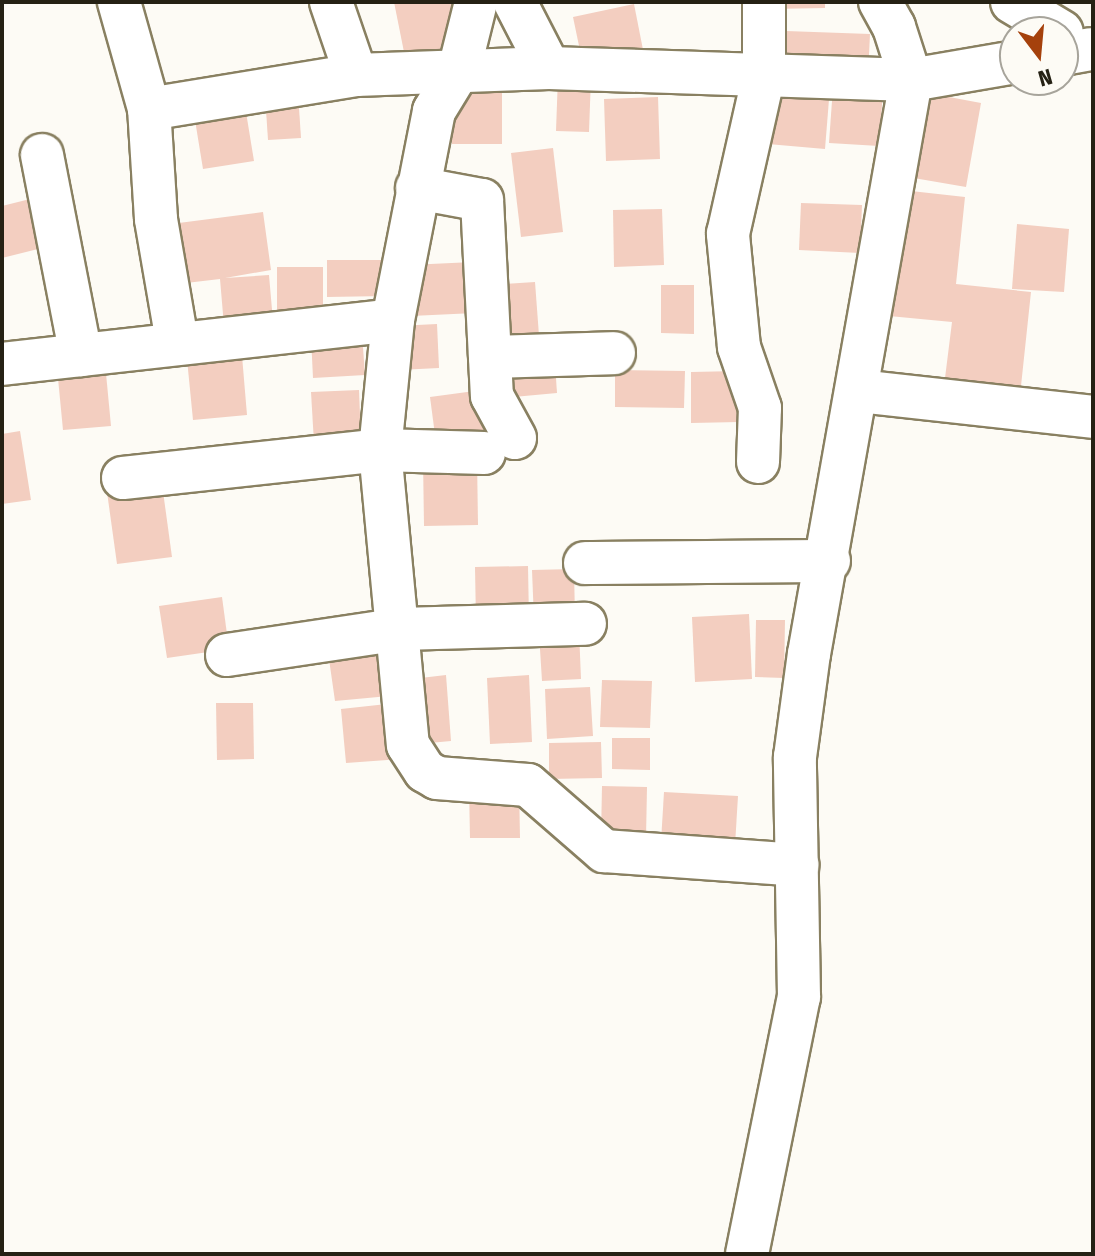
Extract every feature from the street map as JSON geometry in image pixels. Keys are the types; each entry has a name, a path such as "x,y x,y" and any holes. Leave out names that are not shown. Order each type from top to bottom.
{"street":[{"path":"119,2 149,109 156,219 177,341"},
{"path":"331,2 356,75"},
{"path":"476,2 459,70 434,111 417,188 393,320 380,450 401,629 408,745 425,771 459,782 528,785 604,851 797,865"},
{"path":"515,2 549,68"},
{"path":"758,462 760,408 739,347 728,234 764,74 764,2"},
{"path":"747,1254 799,997 795,757 911,80 894,27 880,2"},
{"path":"1012,2 1033,16"},
{"path":"149,109 356,75 549,68 911,80 999,65"},
{"path":"42,155 81,355"},
{"path":"123,478 380,450 500,446 492,396 482,200 417,188"},
{"path":"2,364 177,341 393,320"},
{"path":"490,357 614,353"},
{"path":"858,391 1093,417"},
{"path":"585,563 829,561"},
{"path":"227,655 401,629 585,624"}],"building":[{"path":"394,2 457,2 453,52 405,57"},
{"path":"771,2 825,2 825,8 771,9"},
{"path":"634,4 646,65 583,65 573,17"},
{"path":"786,31 870,34 868,75 784,71"},
{"path":"558,76 591,77 589,132 556,131"},
{"path":"761,81 830,87 825,149 756,143"},
{"path":"833,87 883,91 879,146 829,143"},
{"path":"917,91 981,103 966,187 902,176"},
{"path":"298,93 301,138 268,140 265,95"},
{"path":"451,93 502,93 502,144 452,144"},
{"path":"658,97 660,159 606,161 604,99"},
{"path":"245,106 254,161 203,169 194,114"},
{"path":"553,148 563,232 521,237 511,153"},
{"path":"902,190 965,197 956,284 1031,292 1021,386 945,378 952,322 889,316"},
{"path":"30,199 42,248 2,258 2,206"},
{"path":"801,203 862,205 860,253 799,250"},
{"path":"662,209 664,265 614,267 613,210"},
{"path":"263,212 271,270 225,278 269,275 273,321 224,326 220,279 186,283 171,224"},
{"path":"1017,224 1069,229 1064,292 1012,289"},
{"path":"327,260 386,260 386,296 327,297"},
{"path":"473,262 475,313 411,316 409,265"},
{"path":"277,267 323,267 323,317 277,317"},
{"path":"535,282 540,349 494,352 489,285"},
{"path":"661,285 694,285 694,334 661,333"},
{"path":"437,324 439,368 399,370 397,326"},
{"path":"362,334 365,375 313,378 311,337"},
{"path":"241,344 247,415 193,420 186,349"},
{"path":"105,363 111,426 63,430 57,368"},
{"path":"555,364 557,393 503,398 501,370"},
{"path":"615,370 685,371 684,408 615,407"},
{"path":"738,371 739,422 691,423 691,372"},
{"path":"359,390 361,441 314,443 311,392"},
{"path":"482,390 489,443 437,450 430,397"},
{"path":"20,431 31,500 2,504 2,434"},
{"path":"477,457 478,525 424,526 423,458"},
{"path":"162,484 172,557 117,564 107,492"},
{"path":"528,566 529,621 476,622 475,567"},
{"path":"574,569 575,619 534,620 532,570"},
{"path":"222,597 229,649 167,658 159,606"},
{"path":"749,614 752,679 695,682 692,617"},
{"path":"756,620 785,620 784,678 755,677"},
{"path":"579,631 581,679 542,681 539,633"},
{"path":"383,645 389,696 335,701 328,652"},
{"path":"446,675 451,741 408,745 412,679"},
{"path":"529,675 532,742 490,744 487,678"},
{"path":"602,680 652,681 650,728 600,727"},
{"path":"590,687 593,736 547,739 545,689"},
{"path":"216,703 253,703 254,759 217,760"},
{"path":"396,703 401,759 346,763 341,709"},
{"path":"612,738 650,738 650,770 612,769"},
{"path":"601,742 602,778 549,779 549,743"},
{"path":"519,786 520,838 470,838 469,787"},
{"path":"602,786 647,787 646,838 601,837"},
{"path":"664,792 738,796 735,845 661,842"}]}
